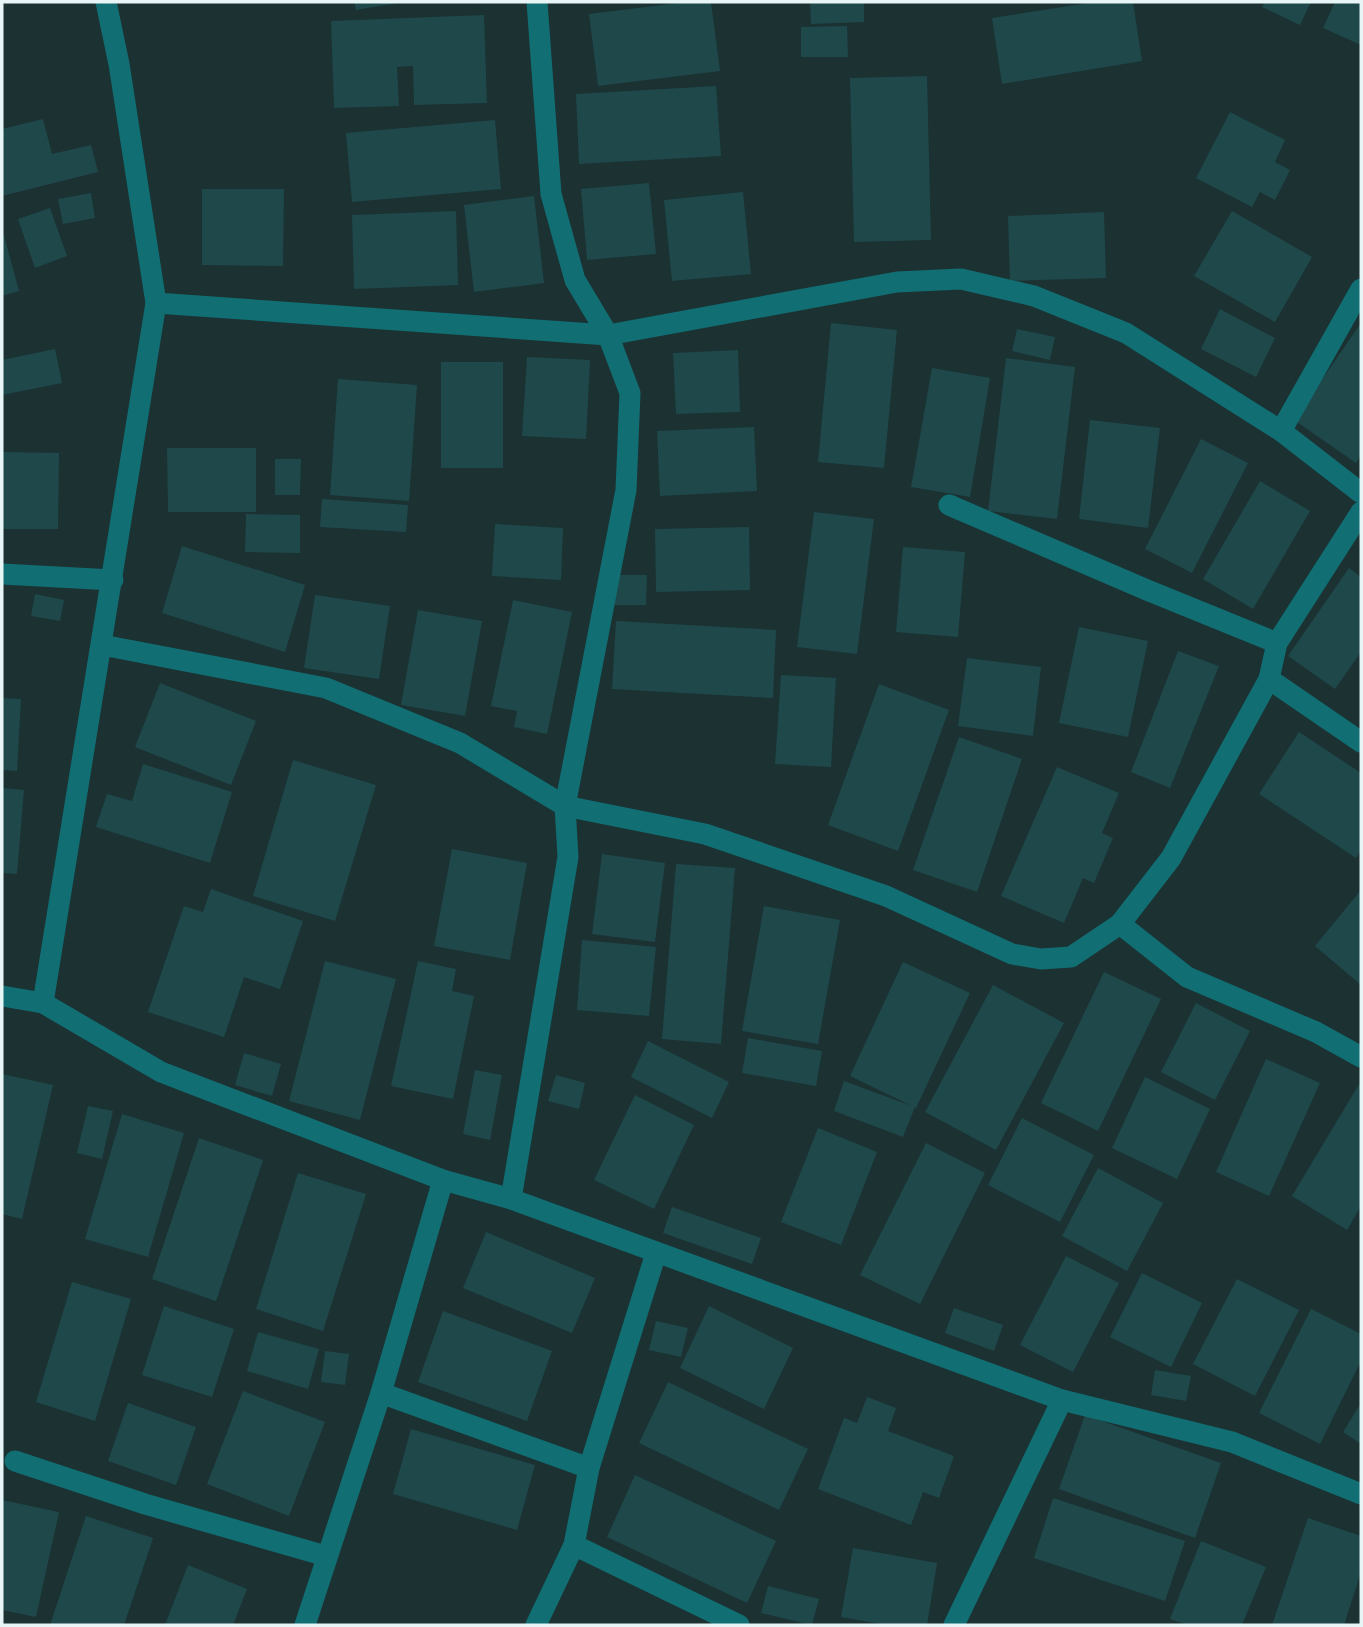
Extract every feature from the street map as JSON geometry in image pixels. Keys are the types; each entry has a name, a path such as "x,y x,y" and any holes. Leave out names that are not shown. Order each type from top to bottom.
{"street":[{"path":"43,1003 156,303 119,64 106,2"},
{"path":"511,1199 568,857 565,806 626,490 630,393 608,335 575,280 551,194 537,2"},
{"path":"156,303 608,335 897,282 961,279 1034,296 1126,333 1280,431 1361,494"},
{"path":"1280,431 1361,289"},
{"path":"948,505 1277,643"},
{"path":"102,645 326,688 460,743 565,806 705,834 886,896 1012,954 1041,959 1071,957 1120,924 1171,858 1269,679 1277,643 1361,512"},
{"path":"2,574 113,580"},
{"path":"1269,679 1361,742"},
{"path":"1120,924 1187,977 1316,1032 1361,1057"},
{"path":"2,996 43,1003 161,1072 443,1180 511,1199 1062,1400 1232,1442 1361,1493"},
{"path":"305,1625 381,1393 443,1180"},
{"path":"537,1625 574,1545 589,1468 656,1253"},
{"path":"381,1393 589,1468"},
{"path":"954,1625 1062,1400"},
{"path":"16,1461 145,1504 326,1556"},
{"path":"574,1545 739,1625"}],"building":[{"path":"354,2 398,2 398,3 356,10"},
{"path":"687,2 711,2 720,71 598,86 589,14"},
{"path":"810,2 864,2 864,22 811,24"},
{"path":"1094,2 1133,2 1142,61 1002,84 992,18"},
{"path":"1265,2 1311,2 1300,25 1262,7"},
{"path":"1335,2 1361,2 1361,45 1323,28"},
{"path":"484,15 487,103 414,105 413,66 397,67 399,106 334,108 331,21"},
{"path":"847,26 848,57 801,57 801,27"},
{"path":"927,76 931,240 854,242 850,78"},
{"path":"716,86 721,156 579,164 576,94"},
{"path":"1230,112 1285,140 1275,162 1290,170 1275,200 1260,192 1252,207 1196,178"},
{"path":"43,119 52,154 91,145 98,172 2,196 2,129"},
{"path":"495,120 501,189 352,202 346,133"},
{"path":"649,183 656,254 587,260 581,189"},
{"path":"202,189 284,189 283,266 202,265"},
{"path":"743,192 751,274 672,281 664,200"},
{"path":"91,193 95,218 63,224 58,199"},
{"path":"534,196 544,283 474,292 464,205"},
{"path":"50,208 67,256 35,268 18,219"},
{"path":"456,211 458,285 354,289 352,215"},
{"path":"1232,211 1312,257 1275,322 1194,276"},
{"path":"1104,212 1106,278 1010,281 1008,216"},
{"path":"2,228 19,291 2,296"},
{"path":"1220,309 1275,338 1256,377 1201,349"},
{"path":"831,323 897,330 884,468 818,462"},
{"path":"1361,323 1361,455 1356,463 1294,420"},
{"path":"1017,329 1055,337 1050,360 1012,351"},
{"path":"55,349 62,383 2,395 2,360"},
{"path":"738,350 740,412 676,414 673,353"},
{"path":"527,357 590,360 586,439 522,436"},
{"path":"1006,358 1075,367 1057,519 988,511"},
{"path":"441,362 503,362 503,468 441,468"},
{"path":"932,368 990,378 970,497 911,487"},
{"path":"338,379 417,385 409,501 330,495"},
{"path":"1090,420 1160,428 1148,528 1079,519"},
{"path":"754,427 757,491 660,496 657,431"},
{"path":"1201,439 1248,463 1192,573 1145,549"},
{"path":"167,448 256,448 256,512 168,512"},
{"path":"2,452 59,453 58,529 2,529"},
{"path":"275,459 301,459 300,495 275,495"},
{"path":"1260,481 1310,511 1253,609 1203,579"},
{"path":"322,499 408,505 406,532 320,527"},
{"path":"814,512 874,519 857,654 797,647"},
{"path":"246,514 300,515 300,553 245,552"},
{"path":"495,524 563,528 561,580 492,576"},
{"path":"749,527 750,590 656,592 655,529"},
{"path":"182,546 305,585 285,652 162,613"},
{"path":"903,547 965,552 958,637 896,632"},
{"path":"1349,568 1361,577 1361,652 1335,689 1288,656"},
{"path":"615,575 647,575 646,605 614,605"},
{"path":"35,594 64,600 60,621 31,616"},
{"path":"315,595 390,606 379,679 304,668"},
{"path":"513,600 572,612 547,734 514,727 517,711 491,706"},
{"path":"418,610 482,621 465,716 401,705"},
{"path":"616,621 776,630 773,698 612,689"},
{"path":"1079,627 1148,641 1128,737 1059,723"},
{"path":"1178,651 1219,666 1170,788 1131,772"},
{"path":"967,658 1041,667 1033,736 958,726"},
{"path":"781,675 836,678 831,767 775,764"},
{"path":"160,683 256,721 231,785 135,747"},
{"path":"879,684 949,710 898,851 828,825"},
{"path":"2,698 21,699 17,771 2,770"},
{"path":"1299,732 1361,773 1361,850 1356,858 1259,794"},
{"path":"959,737 1022,759 977,892 913,870"},
{"path":"293,760 376,785 335,921 253,896"},
{"path":"143,764 232,792 210,863 96,827 107,794 132,801"},
{"path":"1057,767 1119,793 1102,833 1113,838 1094,883 1083,878 1064,923 1001,896"},
{"path":"2,788 24,790 17,874 2,873"},
{"path":"452,849 527,863 510,960 434,946"},
{"path":"602,854 665,863 655,942 592,934"},
{"path":"676,864 735,868 721,1044 662,1039"},
{"path":"211,889 303,921 280,989 244,977 224,1037 148,1012 184,906 203,912"},
{"path":"1361,890 1361,985 1315,946"},
{"path":"764,906 840,920 818,1044 742,1031"},
{"path":"582,940 656,947 649,1016 577,1010"},
{"path":"325,961 396,979 360,1120 289,1101"},
{"path":"418,961 456,969 452,991 474,996 453,1099 391,1086"},
{"path":"903,962 970,993 903,1137 834,1111 844,1081 912,1106 850,1076"},
{"path":"1104,972 1161,999 1098,1131 1041,1103"},
{"path":"993,985 1064,1023 996,1150 925,1112"},
{"path":"1196,1003 1250,1031 1215,1100 1161,1072"},
{"path":"748,1038 822,1051 816,1086 742,1073"},
{"path":"648,1041 729,1082 712,1118 631,1077"},
{"path":"244,1053 281,1064 272,1096 235,1085"},
{"path":"1266,1059 1320,1083 1269,1196 1216,1172"},
{"path":"475,1070 502,1075 490,1140 463,1134"},
{"path":"2,1074 53,1085 22,1219 2,1214"},
{"path":"556,1075 585,1083 579,1109 548,1101"},
{"path":"1145,1077 1210,1109 1177,1179 1112,1148"},
{"path":"1361,1081 1361,1206 1347,1230 1292,1196"},
{"path":"635,1095 694,1125 654,1209 594,1180"},
{"path":"88,1106 113,1111 102,1159 77,1153"},
{"path":"122,1114 184,1133 148,1257 85,1239"},
{"path":"1022,1118 1094,1155 1060,1222 988,1185"},
{"path":"818,1128 877,1152 841,1245 781,1222"},
{"path":"199,1138 263,1160 216,1301 152,1279"},
{"path":"926,1143 985,1173 920,1304 860,1275"},
{"path":"1098,1168 1163,1203 1127,1271 1062,1236"},
{"path":"298,1173 366,1194 323,1331 256,1309"},
{"path":"672,1207 761,1238 752,1264 663,1233"},
{"path":"486,1232 595,1278 572,1333 463,1288"},
{"path":"1066,1256 1119,1283 1073,1372 1020,1345"},
{"path":"1142,1273 1202,1303 1171,1367 1110,1337"},
{"path":"1237,1279 1299,1310 1255,1396 1193,1364"},
{"path":"72,1282 131,1299 95,1421 36,1402"},
{"path":"164,1306 234,1329 212,1397 142,1375"},
{"path":"709,1306 793,1348 764,1409 680,1368"},
{"path":"954,1308 1003,1325 994,1351 945,1333"},
{"path":"1311,1309 1361,1334 1361,1361 1320,1444 1259,1413"},
{"path":"443,1311 552,1351 527,1421 418,1382"},
{"path":"656,1321 688,1328 681,1357 649,1350"},
{"path":"258,1332 319,1349 308,1389 247,1371"},
{"path":"325,1351 349,1354 345,1385 321,1382"},
{"path":"1155,1370 1191,1376 1186,1401 1151,1395"},
{"path":"668,1382 808,1449 779,1510 639,1443"},
{"path":"243,1391 325,1422 289,1516 207,1484"},
{"path":"867,1397 896,1408 888,1431 954,1456 939,1498 923,1492 911,1525 818,1489 844,1418 857,1423"},
{"path":"128,1403 196,1427 176,1485 108,1461"},
{"path":"1361,1403 1361,1444 1343,1432"},
{"path":"1085,1415 1221,1463 1195,1538 1059,1489"},
{"path":"411,1429 535,1465 517,1530 393,1494"},
{"path":"635,1475 776,1541 747,1603 607,1537"},
{"path":"1053,1498 1185,1541 1165,1601 1034,1558"},
{"path":"2,1500 59,1512 36,1617 2,1610"},
{"path":"86,1516 153,1538 124,1625 50,1625"},
{"path":"1308,1518 1361,1536 1361,1572 1344,1625 1272,1625"},
{"path":"1201,1541 1266,1567 1242,1625 1187,1625 1170,1619"},
{"path":"853,1548 937,1563 927,1625 886,1625 841,1617"},
{"path":"188,1565 247,1589 233,1625 165,1625"},
{"path":"768,1586 819,1599 812,1625 761,1613"}]}
